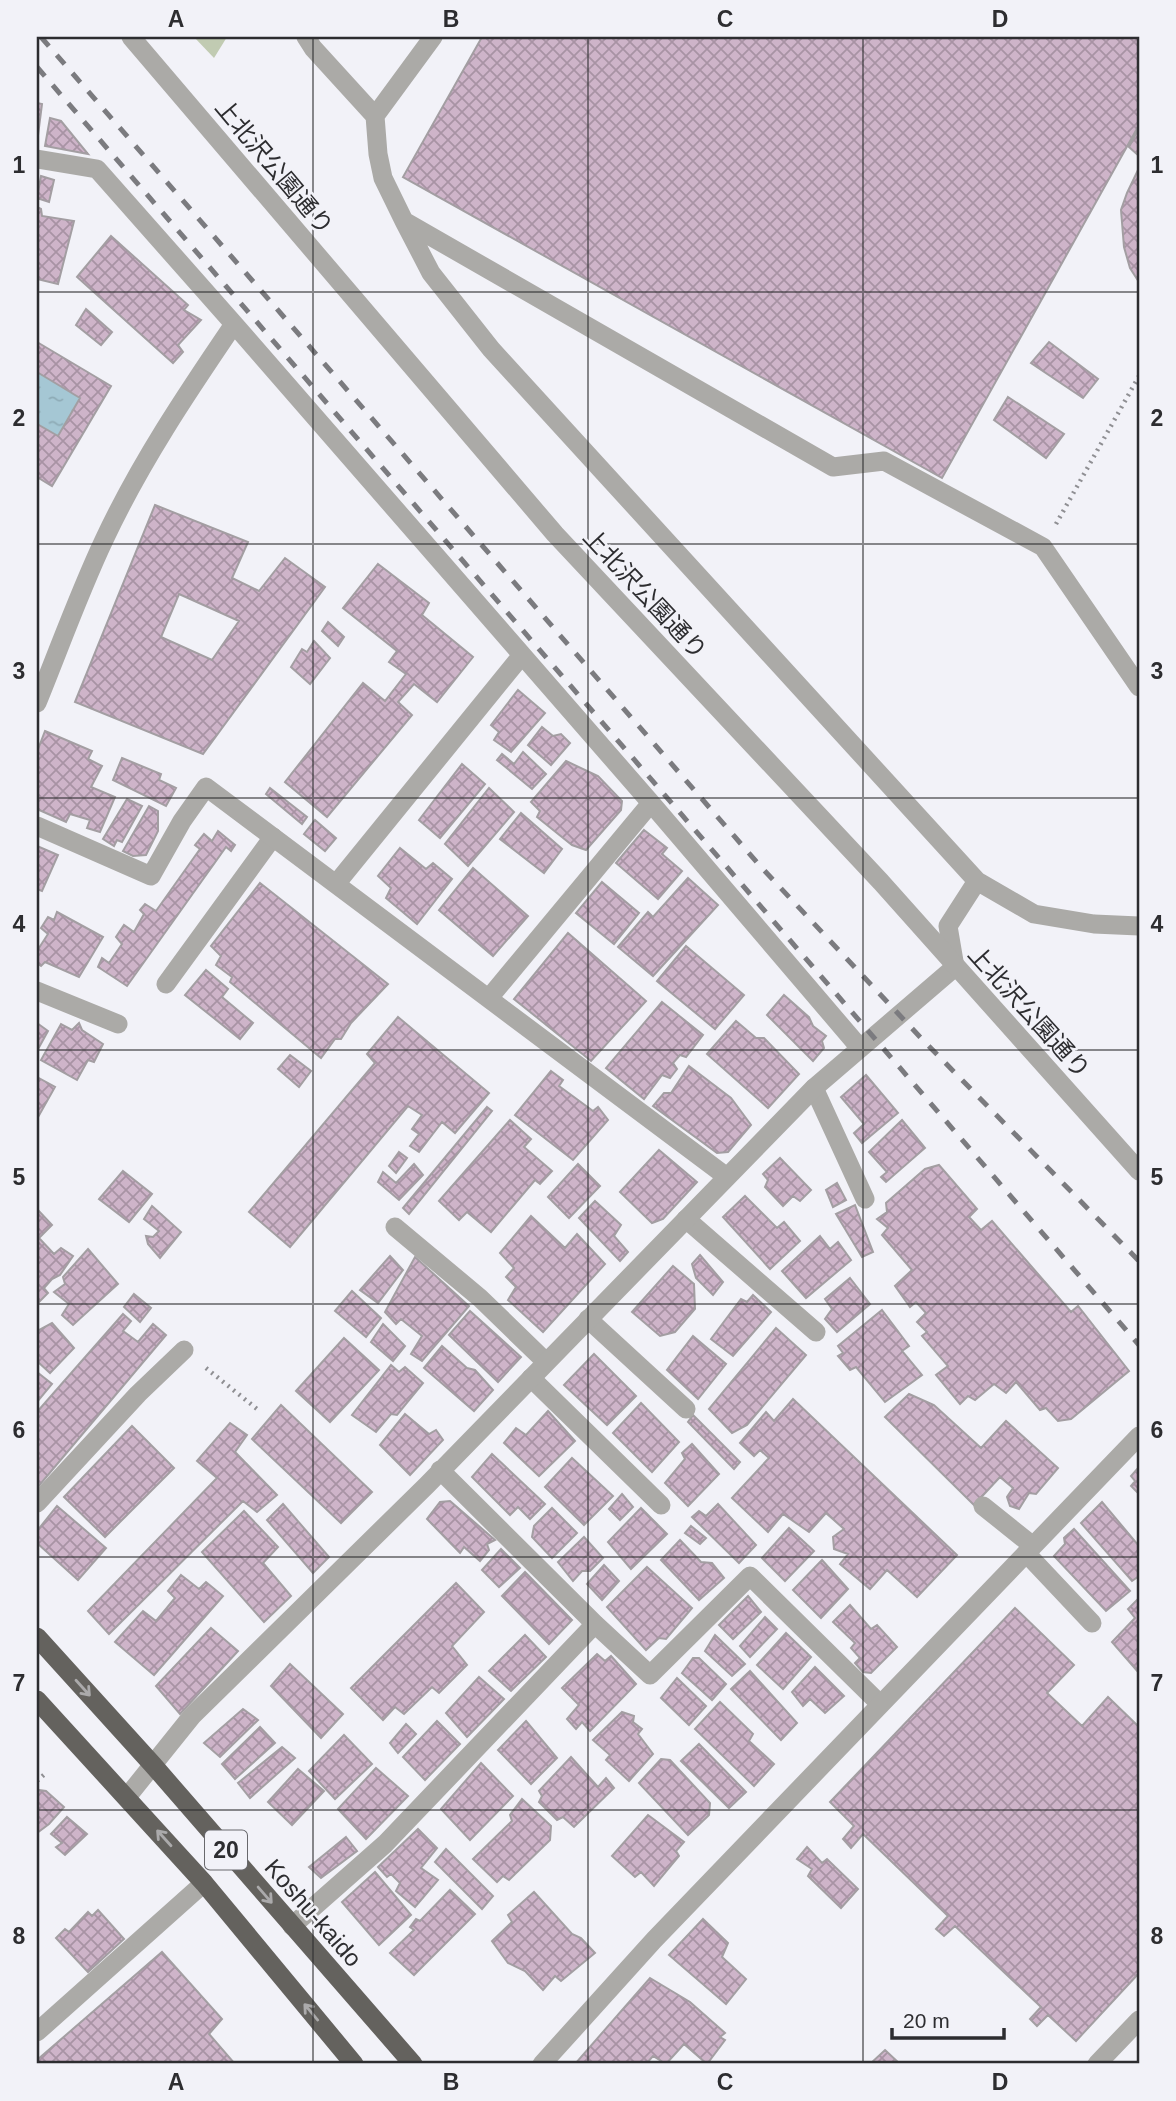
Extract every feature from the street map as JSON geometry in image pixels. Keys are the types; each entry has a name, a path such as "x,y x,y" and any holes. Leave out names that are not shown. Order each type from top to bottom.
{"highway":[{"name":"Koshu-kaido","path":"37,1637 153,1765 413,2064"},
{"name":"20","path":"37,1700 204,1883 354,2064"}],"street":[{"name":"上北沢公園通り","path":"131,37 555,534 881,882 1139,1171"},
{"path":"306,37 375,116 383,178 404,221 431,273 491,349 977,881 1034,914 1094,924 1139,926"},
{"path":"375,116 433,37"},
{"path":"37,159 97,169 651,803 860,1048"},
{"path":"404,221 833,467 884,461 1043,547 1139,687"},
{"path":"37,704 103,541 167,426 234,324"},
{"path":"336,884 522,655"},
{"path":"37,826 151,876 182,821 206,787 727,1177"},
{"path":"489,998 651,803"},
{"path":"166,984 273,837"},
{"path":"127,1797 192,1716 440,1470 814,1088 955,967 948,926 977,881"},
{"path":"37,991 118,1024"},
{"path":"814,1088 865,1199"},
{"path":"686,1219 816,1332"},
{"path":"395,1227 480,1298 546,1362"},
{"path":"588,1319 686,1409"},
{"path":"37,1503 138,1394 184,1350"},
{"path":"531,1378 661,1505"},
{"path":"542,2064 654,1940 1139,1436"},
{"path":"440,1470 650,1675 750,1576 880,1704"},
{"path":"983,1506 1030,1549 1092,1623"},
{"path":"292,1926 385,1844 595,1624"},
{"path":"37,2032 204,1883"},
{"path":"1097,2064 1139,2020"}],"path":[{"path":"1043,547 1139,376"},
{"path":"184,1350 257,1409"},
{"path":"37,1782 47,1772"}],"green space":[{"path":"194,37 227,37 214,58"}],"water":[{"path":"37,372 80,398 58,436 37,424"}],"building":[{"path":"482,37 1139,37 1139,125 942,478 403,177"},
{"path":"37,103 42,104 37,143"},
{"path":"50,118 61,121 88,154 45,146"},
{"path":"1139,128 1139,156 1129,147"},
{"path":"1139,168 1139,282 1130,268 1124,247 1121,210"},
{"path":"41,176 54,180 49,202 37,198"},
{"path":"37,207 41,209 42,216 74,221 58,284 37,279"},
{"path":"111,236 188,305 184,310 201,320 178,345 183,352 173,363 77,277"},
{"path":"86,309 112,332 101,345 76,325"},
{"path":"37,342 111,386 52,486 37,477 37,424 58,436 80,398 37,372"},
{"path":"1049,342 1098,379 1083,398 1031,363"},
{"path":"1008,397 1064,434 1046,458 994,420"},
{"path":"155,505 248,542 232,578 259,591 285,558 325,587 203,754 75,702","holes":["179,594 239,621 212,660 161,637"]},
{"path":"378,564 429,603 422,615 473,657 437,702 414,684 398,702 412,715 327,817 285,782 363,683 385,701 406,674 389,662 397,651 343,608"},
{"path":"328,622 344,637 338,646 322,631"},
{"path":"314,641 330,658 310,684 291,667 302,649 307,652"},
{"path":"518,690 545,713 511,752 494,740 499,732 491,725"},
{"path":"542,727 553,736 561,734 570,743 551,765 528,745"},
{"path":"45,731 92,751 88,759 102,766 91,787 115,797 100,832 87,828 90,820 70,814 66,822 37,809 37,752"},
{"path":"523,752 546,774 532,789 497,760 502,754 514,764"},
{"path":"122,758 161,774 159,780 176,788 166,806 113,780"},
{"path":"566,761 598,776 622,801 621,810 586,850 572,845 537,817 540,811 531,802"},
{"path":"462,764 485,784 440,838 419,820"},
{"path":"270,788 307,817 302,824 266,794"},
{"path":"489,788 514,812 468,866 445,844"},
{"path":"127,799 142,806 122,842 117,840 114,846 103,839"},
{"path":"149,806 158,811 158,831 146,855 133,856 123,851"},
{"path":"521,813 562,849 544,873 500,839"},
{"path":"315,820 336,838 325,851 304,834"},
{"path":"644,830 667,848 662,854 682,871 658,899 616,863"},
{"path":"218,831 235,845 231,851 226,847 127,986 98,967 102,958 109,963 122,944 116,937 124,925 134,932 144,914 140,910 145,904 156,911 200,849 195,845 204,834 212,841"},
{"path":"37,846 58,855 42,891 37,889"},
{"path":"400,848 426,869 433,863 452,879 417,924 386,898 391,888 378,876"},
{"path":"473,868 528,916 493,956 439,910"},
{"path":"688,878 718,905 653,976 618,947 648,912 653,917"},
{"path":"602,882 639,913 614,944 576,913"},
{"path":"260,883 388,984 351,1023 341,1039 335,1039 321,1058 230,982 232,977 216,965 221,956 211,946"},
{"path":"57,912 103,937 79,977 45,962 41,966 37,963 37,951 48,934 41,928 48,917 54,920"},
{"path":"568,933 646,1001 591,1061 514,999"},
{"path":"686,946 744,995 715,1029 657,981"},
{"path":"206,970 228,989 222,997 253,1023 240,1039 185,995"},
{"path":"784,995 826,1036 822,1041 824,1048 813,1061 767,1015"},
{"path":"662,1002 703,1035 686,1057 680,1055 673,1063 677,1069 670,1078 662,1075 644,1099 606,1068"},
{"path":"398,1017 489,1093 455,1133 442,1122 419,1152 410,1146 419,1134 412,1129 422,1115 408,1106 290,1247 249,1212 375,1063 367,1054"},
{"path":"736,1021 756,1038 764,1038 799,1074 768,1108 707,1054"},
{"path":"37,1023 48,1031 37,1051"},
{"path":"79,1023 82,1030 103,1044 94,1062 88,1060 77,1080 41,1060 61,1024 72,1030"},
{"path":"290,1055 311,1071 299,1087 278,1069"},
{"path":"689,1066 731,1098 751,1125 728,1152 717,1153 653,1106 664,1093 671,1093"},
{"path":"551,1071 563,1080 559,1086 593,1111 598,1107 608,1120 573,1160 515,1115"},
{"path":"866,1075 898,1113 862,1143 854,1133 864,1124 841,1097"},
{"path":"37,1077 55,1087 37,1119"},
{"path":"487,1107 492,1111 409,1214 403,1208"},
{"path":"510,1120 531,1139 524,1147 552,1171 540,1184 535,1180 491,1232 467,1212 459,1220 439,1201"},
{"path":"902,1120 925,1148 886,1182 881,1177 887,1172 869,1152"},
{"path":"659,1150 697,1182 663,1219 652,1223 620,1192"},
{"path":"399,1152 407,1158 396,1173 389,1166"},
{"path":"780,1158 811,1190 800,1201 793,1196 783,1206 765,1187 768,1180 763,1174"},
{"path":"414,1164 423,1175 399,1200 378,1182 383,1172 396,1183"},
{"path":"578,1164 600,1186 569,1218 548,1197"},
{"path":"939,1165 977,1209 969,1217 981,1230 992,1221 1071,1312 1078,1306 1129,1371 1071,1419 1058,1421 1046,1408 1040,1410 1016,1382 1006,1393 994,1384 975,1400 968,1396 960,1404 936,1375 948,1366 922,1336 927,1332 917,1322 926,1313 916,1302 910,1307 895,1286 912,1270 882,1235 888,1228 877,1219 887,1212 886,1203 925,1169"},
{"path":"123,1171 152,1194 129,1222 99,1199"},
{"path":"837,1183 846,1200 833,1207 826,1190"},
{"path":"745,1196 777,1228 784,1222 800,1241 770,1269 723,1217"},
{"path":"595,1201 621,1225 614,1236 628,1252 620,1261 579,1218"},
{"path":"855,1205 873,1252 862,1257 836,1214"},
{"path":"152,1206 181,1232 160,1258 148,1244 146,1236 153,1237 159,1231 144,1219"},
{"path":"37,1209 52,1225 39,1238 54,1254 61,1248 73,1256 60,1275 44,1288 48,1293 37,1304"},
{"path":"531,1216 565,1248 577,1234 605,1264 543,1332 508,1300 516,1287 506,1277 514,1268 500,1253"},
{"path":"820,1236 830,1249 838,1242 851,1260 806,1298 782,1271"},
{"path":"88,1249 118,1284 73,1325 62,1315 69,1304 54,1292 65,1284 63,1277"},
{"path":"700,1255 723,1282 713,1295 696,1278 692,1264"},
{"path":"390,1256 403,1270 378,1303 360,1290"},
{"path":"415,1257 469,1306 422,1361 411,1354 422,1336 401,1319 396,1324 385,1312"},
{"path":"673,1266 694,1284 695,1309 675,1332 660,1336 632,1312"},
{"path":"850,1278 870,1304 837,1332 825,1319 832,1309 825,1299"},
{"path":"352,1291 381,1318 366,1337 335,1311"},
{"path":"134,1294 151,1308 140,1322 124,1307"},
{"path":"753,1295 771,1312 733,1356 711,1339 741,1299 747,1302"},
{"path":"882,1310 909,1346 902,1351 922,1375 885,1402 856,1367 850,1370 838,1356 843,1353 838,1346"},
{"path":"470,1311 521,1357 498,1382 449,1335"},
{"path":"123,1314 131,1321 123,1331 138,1342 153,1324 166,1335 37,1488 37,1412"},
{"path":"52,1323 74,1348 50,1373 37,1361 37,1331"},
{"path":"383,1324 405,1346 393,1361 371,1342"},
{"path":"776,1328 806,1355 747,1425 732,1433 709,1409"},
{"path":"693,1336 726,1364 698,1399 667,1370"},
{"path":"344,1338 379,1370 330,1422 296,1391"},
{"path":"442,1346 467,1368 475,1370 493,1390 474,1411 424,1368"},
{"path":"594,1354 636,1396 607,1425 564,1385"},
{"path":"391,1365 399,1372 405,1367 423,1383 397,1415 391,1414 376,1432 352,1415"},
{"path":"37,1372 52,1384 37,1402"},
{"path":"909,1394 934,1405 981,1448 1006,1421 1058,1468 1036,1494 1029,1493 1019,1509 1010,1506 1007,1497 1013,1488 1000,1477 974,1505 885,1417"},
{"path":"793,1399 957,1555 917,1597 887,1570 870,1589 840,1564 848,1554 834,1549 833,1537 844,1529 826,1513 809,1532 783,1514 768,1532 732,1498 769,1458 760,1450 754,1456 740,1443 766,1412 774,1421"},
{"path":"641,1403 679,1442 652,1472 613,1433"},
{"path":"281,1405 372,1492 341,1523 252,1439"},
{"path":"548,1411 575,1441 539,1476 504,1443 516,1428 526,1435"},
{"path":"405,1414 429,1434 436,1430 443,1440 410,1475 380,1445"},
{"path":"693,1415 740,1462 734,1469 688,1422"},
{"path":"230,1423 247,1435 235,1452 277,1495 257,1512 243,1501 109,1634 88,1611 217,1478 197,1461"},
{"path":"132,1426 174,1468 105,1537 64,1497"},
{"path":"692,1444 719,1474 688,1506 665,1483 685,1459 682,1453"},
{"path":"492,1454 545,1504 530,1519 518,1507 510,1515 472,1477"},
{"path":"572,1458 613,1496 584,1525 545,1487"},
{"path":"1139,1467 1139,1494 1131,1486 1135,1481 1131,1476"},
{"path":"622,1494 633,1507 620,1520 609,1509"},
{"path":"450,1501 495,1540 487,1544 489,1550 480,1561 464,1547 460,1553 427,1519 440,1502"},
{"path":"1102,1502 1139,1546 1139,1576 1132,1581 1081,1523"},
{"path":"283,1504 329,1557 313,1573 267,1520"},
{"path":"718,1504 756,1545 739,1563 692,1517 699,1511 706,1516"},
{"path":"57,1506 106,1548 78,1580 37,1543 37,1531"},
{"path":"552,1508 577,1533 552,1558 532,1537 534,1526"},
{"path":"641,1508 667,1534 631,1569 608,1542"},
{"path":"244,1511 278,1547 263,1563 291,1596 264,1622 202,1552"},
{"path":"691,1526 706,1538 700,1544 685,1533"},
{"path":"789,1528 814,1551 785,1581 762,1558"},
{"path":"1074,1529 1130,1591 1106,1611 1054,1556 1065,1544 1064,1538"},
{"path":"584,1537 603,1558 590,1571 582,1571 573,1581 558,1562"},
{"path":"680,1540 701,1562 712,1563 724,1578 699,1600 661,1560"},
{"path":"501,1549 520,1568 499,1587 482,1570"},
{"path":"822,1560 848,1589 821,1618 793,1590"},
{"path":"604,1565 619,1581 602,1600 587,1584"},
{"path":"647,1567 692,1608 666,1639 659,1638 646,1650 607,1607"},
{"path":"525,1572 572,1620 549,1644 502,1596"},
{"path":"181,1575 199,1589 206,1582 223,1596 154,1675 115,1642 143,1611 156,1621 175,1598 168,1591"},
{"path":"456,1583 484,1612 452,1646 467,1665 439,1693 432,1687 404,1714 395,1707 383,1720 351,1688"},
{"path":"748,1596 761,1612 733,1639 719,1625"},
{"path":"1139,1598 1139,1673 1112,1642 1135,1618 1128,1609"},
{"path":"850,1605 871,1629 877,1625 897,1647 871,1673 863,1672 855,1663 860,1658 851,1648 855,1643 833,1622"},
{"path":"1015,1608 1074,1665 1047,1693 1082,1726 1108,1697 1139,1727 1139,1973 1076,2041 1048,2015 1037,2026 1030,2019 1041,2007 955,1926 944,1936 936,1929 948,1916 863,1834 851,1848 843,1839 854,1826 830,1802"},
{"path":"765,1617 777,1629 750,1657 740,1646"},
{"path":"211,1628 238,1651 180,1714 156,1686"},
{"path":"786,1633 811,1657 783,1689 757,1665"},
{"path":"525,1635 546,1657 511,1691 489,1671"},
{"path":"715,1635 745,1664 732,1676 705,1651"},
{"path":"597,1654 605,1661 611,1656 636,1684 590,1731 582,1722 576,1729 567,1719 579,1705 562,1688"},
{"path":"693,1658 699,1658 726,1684 712,1700 682,1673"},
{"path":"290,1664 343,1714 321,1738 271,1686"},
{"path":"815,1667 844,1696 825,1713 810,1699 803,1706 792,1692"},
{"path":"750,1671 797,1723 781,1740 731,1689"},
{"path":"479,1677 504,1699 467,1737 446,1713"},
{"path":"677,1678 706,1706 689,1725 661,1698"},
{"path":"720,1702 753,1734 749,1741 774,1764 754,1786 695,1729"},
{"path":"243,1709 258,1720 220,1757 204,1743"},
{"path":"622,1712 634,1716 633,1722 642,1729 638,1734 653,1754 629,1781 606,1760 610,1755 593,1740"},
{"path":"437,1721 460,1744 425,1780 403,1757"},
{"path":"526,1721 557,1758 531,1784 498,1750"},
{"path":"406,1724 416,1734 398,1753 390,1743"},
{"path":"260,1727 275,1743 235,1779 222,1764"},
{"path":"344,1735 372,1764 335,1799 309,1771"},
{"path":"699,1744 746,1792 729,1808 681,1761"},
{"path":"282,1747 295,1758 250,1798 238,1783"},
{"path":"571,1757 598,1787 606,1778 614,1788 574,1827 563,1817 557,1820 539,1802 542,1796 539,1791"},
{"path":"661,1759 670,1760 710,1803 709,1815 688,1835 639,1783"},
{"path":"481,1763 513,1796 470,1840 441,1809"},
{"path":"376,1768 408,1796 366,1839 338,1809"},
{"path":"298,1769 324,1791 292,1825 268,1802"},
{"path":"46,1791 64,1807 37,1833 37,1792"},
{"path":"522,1799 551,1826 550,1840 509,1880 503,1876 497,1882 473,1859 512,1821 510,1815"},
{"path":"648,1815 684,1842 676,1851 679,1856 654,1886 641,1872 635,1877 612,1856"},
{"path":"67,1817 87,1834 65,1855 56,1847 62,1843 51,1834"},
{"path":"418,1829 437,1848 421,1868 438,1880 415,1907 396,1891 400,1883 391,1874 387,1877 378,1867"},
{"path":"346,1837 357,1851 321,1878 309,1867"},
{"path":"807,1847 822,1863 827,1859 858,1889 841,1908 808,1876 812,1869 797,1859"},
{"path":"446,1849 493,1896 482,1909 435,1862"},
{"path":"375,1872 411,1915 379,1945 342,1902"},
{"path":"450,1890 475,1914 414,1975 390,1953 414,1930 410,1927 416,1919 420,1921"},
{"path":"534,1892 572,1934 581,1938 595,1953 561,1981 555,1976 543,1990 525,1971 508,1963 492,1941 512,1922 508,1915"},
{"path":"98,1910 124,1939 88,1972 56,1938 65,1929 69,1932 88,1912 92,1916"},
{"path":"703,1919 728,1943 722,1957 746,1979 726,2004 669,1955"},
{"path":"162,1952 222,2019 209,2034 235,2064 39,2064 37,2060"},
{"path":"650,1978 690,2002 725,2033 720,2037 725,2040 707,2064 684,2044 666,2064 653,2056 646,2064 575,2064"},
{"path":"885,2050 900,2064 870,2064"}],"railway":[{"path":"41,37 761,867 920,1037 1139,1261"},
{"path":"37,67 1139,1345"}]}
